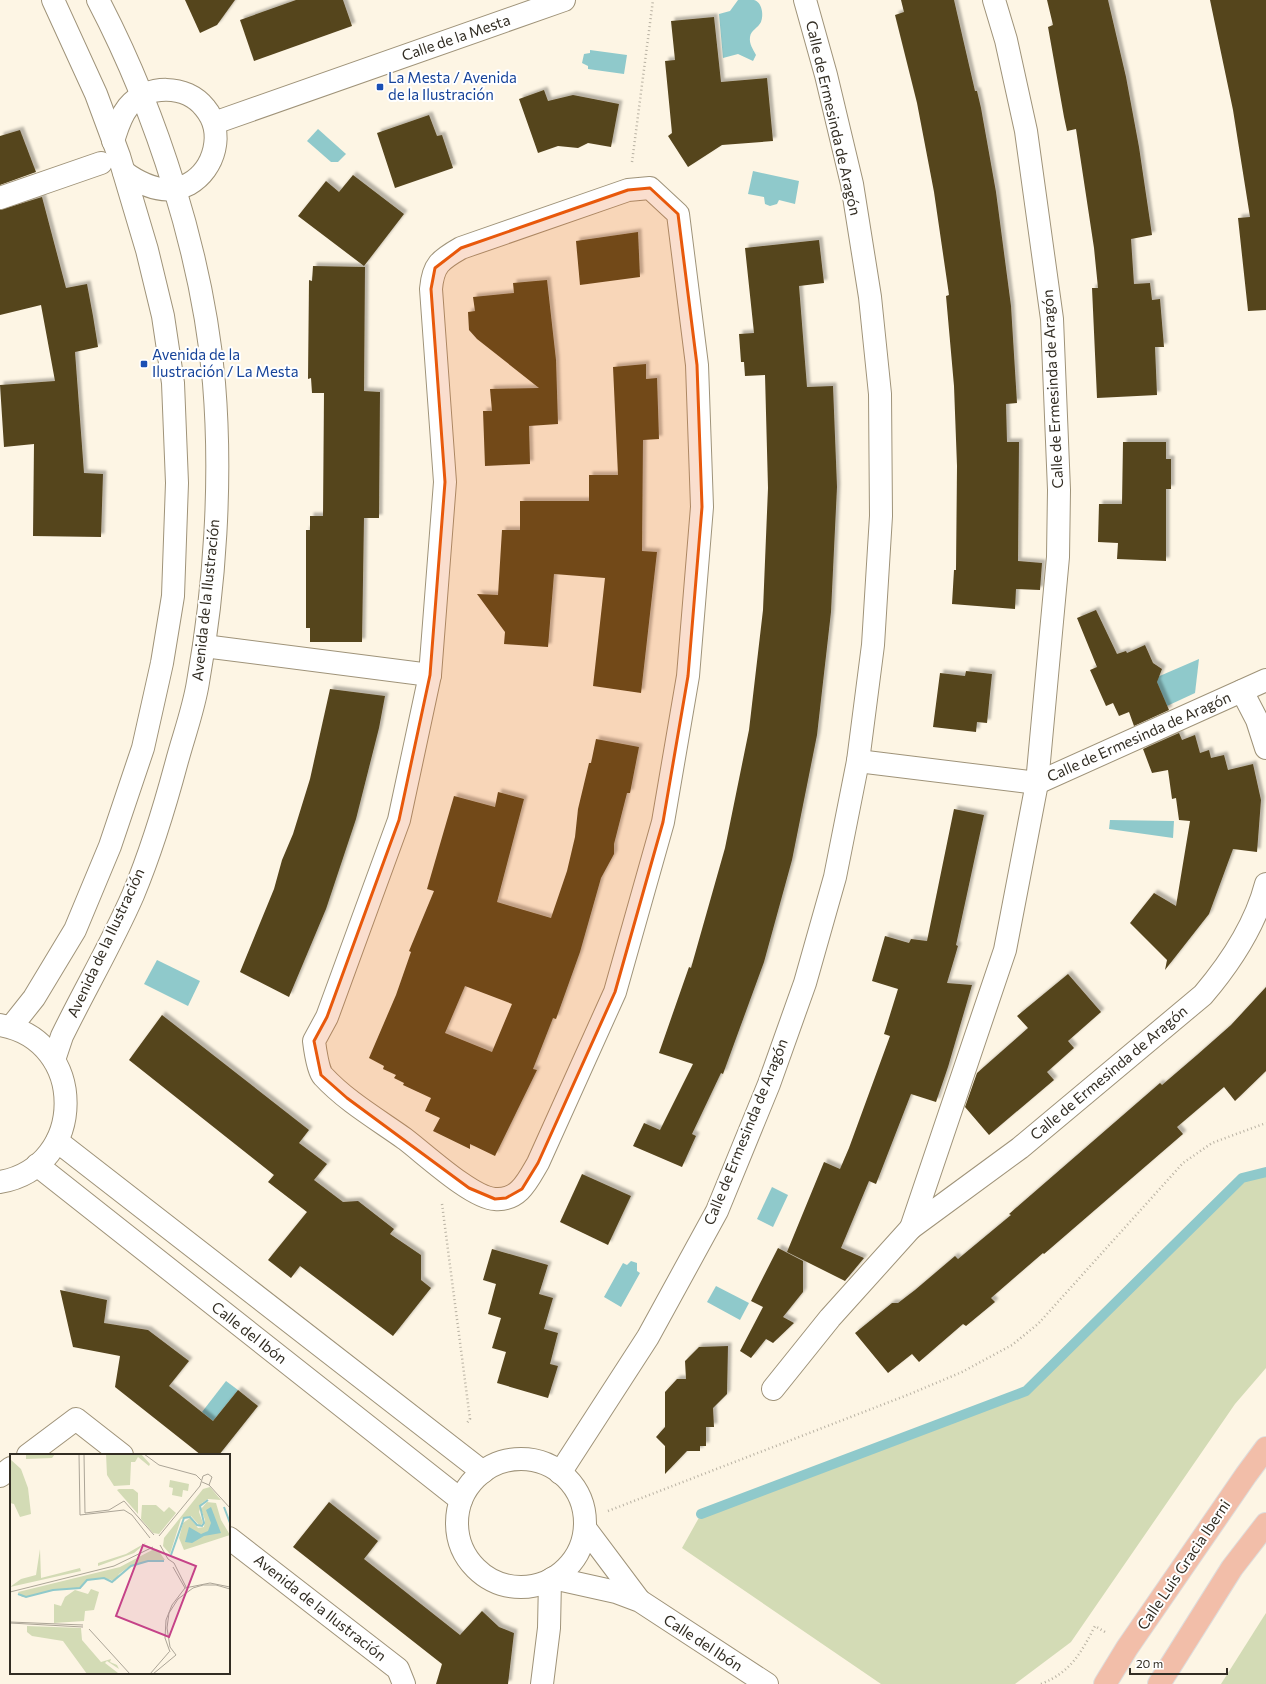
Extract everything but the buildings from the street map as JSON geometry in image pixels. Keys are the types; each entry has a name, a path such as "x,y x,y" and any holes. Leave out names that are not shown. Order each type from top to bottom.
{"main road":[{"name":"Calle Luis Gracia Iberni","path":"1105,1684 1127,1648 1228,1500 1266,1448"},
{"path":"1160,1684 1232,1568 1266,1524"}],"street":[{"path":"0,1182 23,1175 37,1165 57,1142 65,1121 66,1100 63,1079 54,1060 35,1040 6,1026 34,998 75,930 110,846 143,748 162,663 173,596 177,483 173,383 163,316 147,250 124,172 96,94 53,0"},
{"name":"Avenida de la Ilustración","path":"54,1060 65,1031 99,965 138,880 164,807 198,685 204,646 215,545 217,437 214,383 206,319 175,188 141,96 98,0"},
{"name":"Calle de la Mesta","path":"214,123 564,0"},
{"name":"Calle de Ermesinda de Aragón","path":"560,1472 648,1337 717,1211 769,1084 805,983 835,877 858,761 873,645 881,516 880,394 870,297 852,184 826,75 805,0"},
{"name":"Calle de Ermesinda de Aragón","path":"912,1228 1005,950 1037,784 1058,558 1059,490 1053,342 1040,224 1026,131 1006,40 994,0"},
{"path":"113,141 119,122 128,107 141,96 158,90 176,90 192,96 205,108 214,123 216,137 214,152 209,165 200,176 188,184 175,188 161,189 148,186 124,172"},
{"path":"0,198 101,163"},
{"path":"650,188 678,214 697,365 702,507 688,676 663,822 615,992 538,1162 522,1189 506,1198 495,1199 485,1197 469,1188 347,1098 321,1075 314,1041 327,1017 399,820 430,675 445,482 431,290 435,268 461,248 628,190 650,188"},
{"path":"204,646 430,675"},
{"name":"Calle de Ermesinda de Aragón","path":"858,761 1037,784 1266,680"},
{"name":"Calle de Ermesinda de Aragón","path":"1242,691 1257,720 1266,748"},
{"name":"Calle de Ermesinda de Aragón","path":"773,1389 830,1318 912,1228 1020,1148 1203,995 1222,972 1241,943 1254,918 1266,884"},
{"path":"57,1142 483,1472"},
{"name":"Calle del Ibón","path":"37,1165 462,1500"},
{"path":"29,1454 76,1419 121,1454"},
{"path":"519,1460 530,1460 546,1464 560,1472 578,1493 585,1523 582,1543 575,1557 565,1569 552,1579 536,1585 520,1587 505,1585 491,1580 478,1570 468,1559 461,1545 457,1530 458,1515 462,1500 474,1480 483,1472 497,1464 519,1460"},
{"path":"0,1476 10,1469"},
{"name":"Calle del Ibón","path":"585,1523 640,1601"},
{"name":"Avenida de la Ilustración","path":"230,1539 398,1669 404,1684"},
{"path":"542,1684 549,1628 552,1579"},
{"name":"Calle del Ibón","path":"552,1579 616,1592 640,1601 767,1684"}],"path":[{"path":"628,190 653,0"},
{"path":"585,1523 798,1437 910,1394 962,1372 1012,1345 1038,1324 1184,1163 1212,1143 1266,1123"},
{"path":"436,1164 470,1419 448,1445"}],"highlighted area":[{"path":"650,188 678,214 697,365 702,507 688,676 663,822 615,992 538,1163 522,1189 506,1198 495,1199 469,1188 347,1098 321,1075 314,1041 327,1017 399,820 430,675 445,482 431,289 435,268 461,248 628,190"}],"green space":[{"path":"1266,1172 1266,1368 1235,1404 1071,1642 1015,1684 881,1684 682,1548 701,1514 1026,1391 1242,1178"},
{"path":"1266,1613 1266,1684 1221,1684 1264,1616"}],"water":[{"path":"738,0 757,1 762,9 761,22 750,37 751,44 756,55 753,61 738,54 723,58 719,14 730,11"},
{"path":"590,50 627,55 624,74 588,69 588,66 582,63 584,54 590,53"},
{"path":"318,129 346,154 338,162 331,162 307,141"},
{"path":"753,171 799,181 795,204 779,200 777,204 770,206 765,204 764,197 748,194"},
{"path":"1199,659 1195,693 1167,706 1155,678"},
{"path":"1110,820 1174,821 1173,838 1109,829"},
{"path":"157,960 200,981 188,1006 144,984"},
{"path":"772,1187 788,1195 773,1227 757,1219"},
{"path":"631,1261 637,1263 637,1271 640,1273 621,1307 604,1297 623,1263 627,1265"},
{"path":"716,1286 749,1303 740,1320 707,1302"},
{"path":"226,1381 238,1390 213,1421 202,1412"}],"waterway":[{"path":"701,1514 1026,1391 1242,1178 1266,1172"}],"place":[{"name":"La Mesta / Avenida de la Ilustración","path":"380,87"},
{"name":"Avenida de la Ilustración / La Mesta","path":"144,364"}]}
